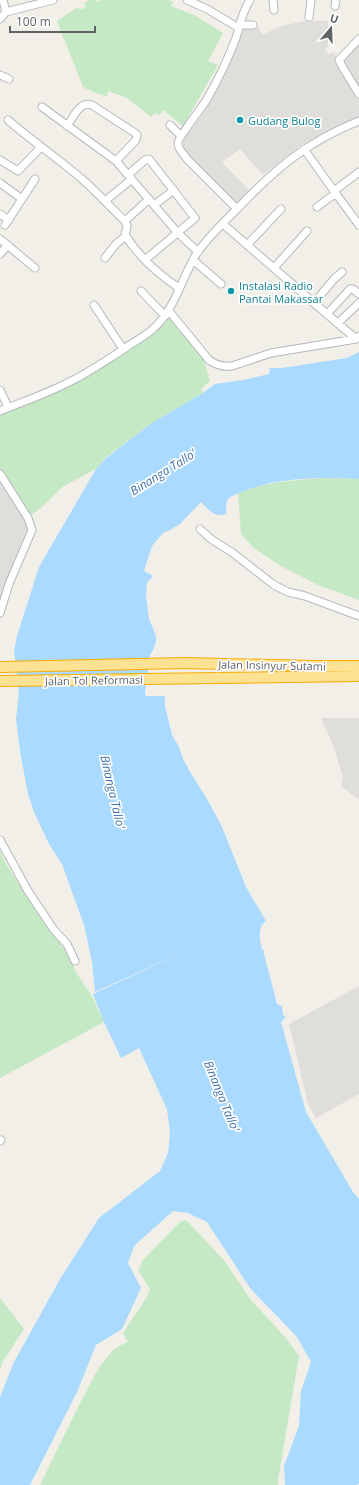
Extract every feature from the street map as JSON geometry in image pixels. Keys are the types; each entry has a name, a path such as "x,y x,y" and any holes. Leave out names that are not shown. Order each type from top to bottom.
{"highway":[{"name":"Jalan Insinyur Sutami","path":"186,663 359,666"},
{"name":"Jalan Tol Reformasi","path":"0,666 186,663"},
{"name":"Jalan Insinyur Sutami","path":"187,679 359,676"},
{"name":"Jalan Tol Reformasi","path":"0,681 187,679"}],"street":[{"path":"2,0 6,12"},
{"path":"0,19 6,12 22,3 53,0"},
{"path":"187,0 239,26 253,25"},
{"path":"237,209 180,150 178,143 181,136 206,101 228,56 244,10 250,0"},
{"path":"273,0 274,10"},
{"path":"309,17 311,0"},
{"path":"359,39 339,60 359,94"},
{"path":"0,75 9,79"},
{"path":"68,126 81,106 88,103 135,133 137,135 136,140 116,161"},
{"path":"42,107 116,161 178,232 198,252"},
{"path":"8,120 40,148 82,180 105,201 125,221 127,226 126,236 145,260 164,278 179,288"},
{"path":"0,411 67,384 102,364 152,330 167,313 198,252 222,224 273,173 304,148 342,128 359,121"},
{"path":"170,125 181,136"},
{"path":"0,160 18,171 40,148"},
{"path":"304,148 335,192 356,215 359,226"},
{"path":"105,201 148,158 195,218 145,260"},
{"path":"317,207 359,172"},
{"path":"0,214 7,223 35,179"},
{"path":"0,183 22,199"},
{"path":"154,205 174,190"},
{"path":"125,221 149,199"},
{"path":"248,245 281,209"},
{"path":"222,224 327,314 358,337"},
{"path":"274,268 307,231"},
{"path":"104,258 116,244 126,236"},
{"path":"0,239 35,268"},
{"path":"0,254 8,245"},
{"path":"193,260 221,284"},
{"path":"314,303 334,279 342,272"},
{"path":"327,314 351,289 359,294"},
{"path":"141,291 167,313 209,360 216,364 228,367 271,353 334,344 358,337"},
{"path":"338,323 359,303"},
{"path":"94,305 123,349"},
{"path":"0,390 8,407"},
{"path":"0,474 28,518 32,530 9,584 0,613"},
{"path":"200,529 211,539 233,553 274,585 288,592 305,596 359,616"},
{"path":"0,840 28,891 54,930 67,944 75,961"}],"shaded area":[{"path":"305,21 328,21 328,47 325,49 329,54 334,52 338,62 359,41 359,117 320,134 301,145 263,175 240,149 222,162 251,192 234,208 177,147 206,110 227,67 242,29 259,28 262,35 281,26"},
{"path":"0,480 28,523 30,530 0,610"},
{"path":"321,718 359,718 359,800 341,786 343,778 335,750"},
{"path":"359,986 359,1094 316,1118 308,1104 289,1024"}],"green space":[{"path":"88,0 95,0 96,2 100,0 168,0 173,2 171,6 196,16 223,33 208,61 218,65 183,126 163,110 159,115 155,113 151,117 127,98 108,91 107,97 83,87 57,21 76,8 83,9 86,7 84,3"},
{"path":"170,315 207,362 205,364 210,381 201,389 203,393 152,423 106,457 96,469 62,487 42,507 26,519 0,481 0,414 51,394 86,378 160,328"},
{"path":"324,478 359,479 359,600 318,585 279,565 254,548 241,534 238,493 269,484"},
{"path":"0,851 6,864 42,920 69,955 77,974 92,996 104,1022 0,1078"},
{"path":"186,1220 223,1259 251,1300 285,1337 299,1356 278,1485 40,1485 98,1369 113,1350 128,1342 123,1333 147,1297 150,1289 138,1270 143,1260 180,1222"},
{"path":"0,1298 24,1329 2,1363 0,1369"}],"water":[{"name":"Binanga Tallo'","path":"359,352 359,479 313,478 268,484 239,493 228,499 226,514 222,515 215,514 201,502 180,524 163,533 152,546 144,571 153,576 147,583 146,597 149,619 156,636 156,641 150,655 145,692 146,696 165,696 165,706 172,735 179,747 184,761 222,827 246,887 266,921 260,930 261,945 264,951 277,1004 282,1006 283,1015 286,1017 281,1022 306,1112 353,1192 359,1199 359,1483 357,1485 285,1485 284,1466 299,1426 301,1391 311,1362 297,1337 250,1288 207,1222 188,1213 173,1211 134,1246 128,1263 141,1288 122,1329 96,1345 77,1392 30,1485 0,1485 0,1397 13,1364 60,1279 99,1218 160,1171 168,1153 170,1133 167,1109 139,1048 121,1058 93,994 198,945 95,992 92,962 84,925 62,864 49,844 34,812 28,794 16,719 19,693 14,650 17,636 39,567 96,469 106,458 152,423 203,393 215,384 269,374 270,368 282,368 347,358"}],"place":[{"name":"Gudang Bulog","path":"240,120"},
{"name":"Instalasi Radio Pantai Makassar","path":"231,291"}]}
